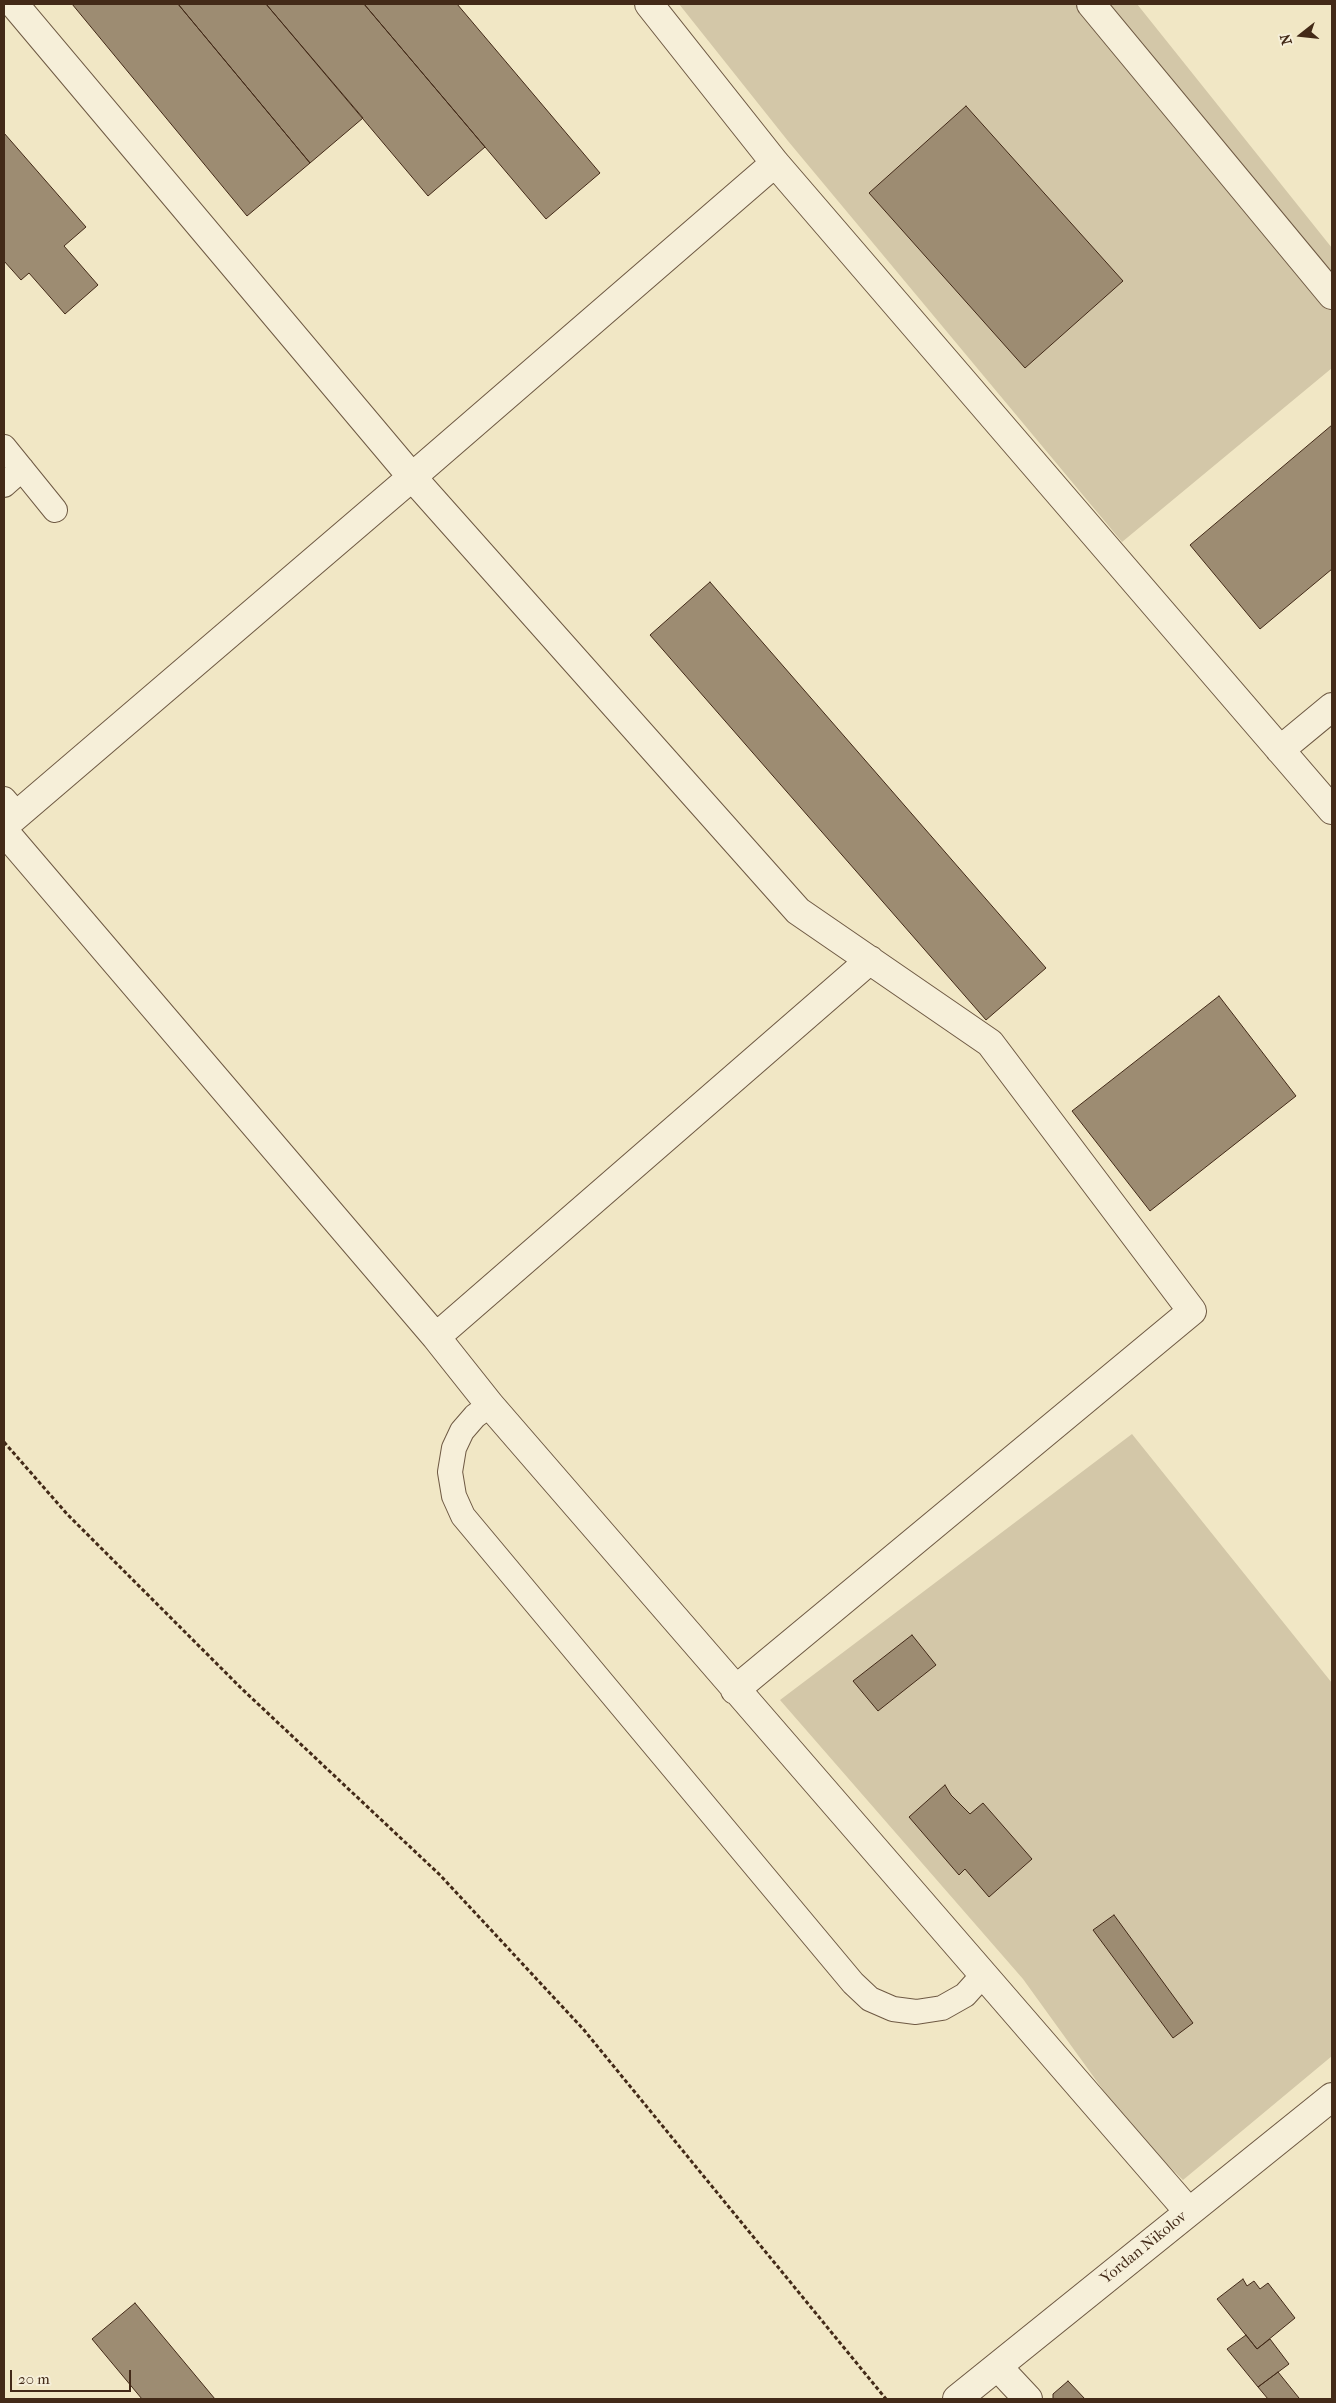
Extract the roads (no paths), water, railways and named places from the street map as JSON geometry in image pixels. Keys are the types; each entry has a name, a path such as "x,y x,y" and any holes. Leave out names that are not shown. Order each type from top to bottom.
{"street":[{"path":"14,4 412,477 798,911 990,1043 1192,1311 735,1690"},
{"path":"649,4 775,163 1332,810"},
{"path":"1091,4 1332,295"},
{"path":"775,163 412,477 7,818 436,1336 490,1405 1189,2212"},
{"path":"1280,750 1332,707"},
{"path":"436,1336 870,960"},
{"name":"Yordan Nikolov","path":"957,2399 1332,2097"},
{"path":"998,2367 1028,2399"}],"lane":[{"path":"4,447 55,510"},
{"path":"4,485 22,469"},
{"path":"490,1405 475,1416 462,1431 454,1448 450,1472 454,1496 463,1516 853,1983 870,1999 893,2009 916,2012 942,2008 965,1995 983,1975"}]}
